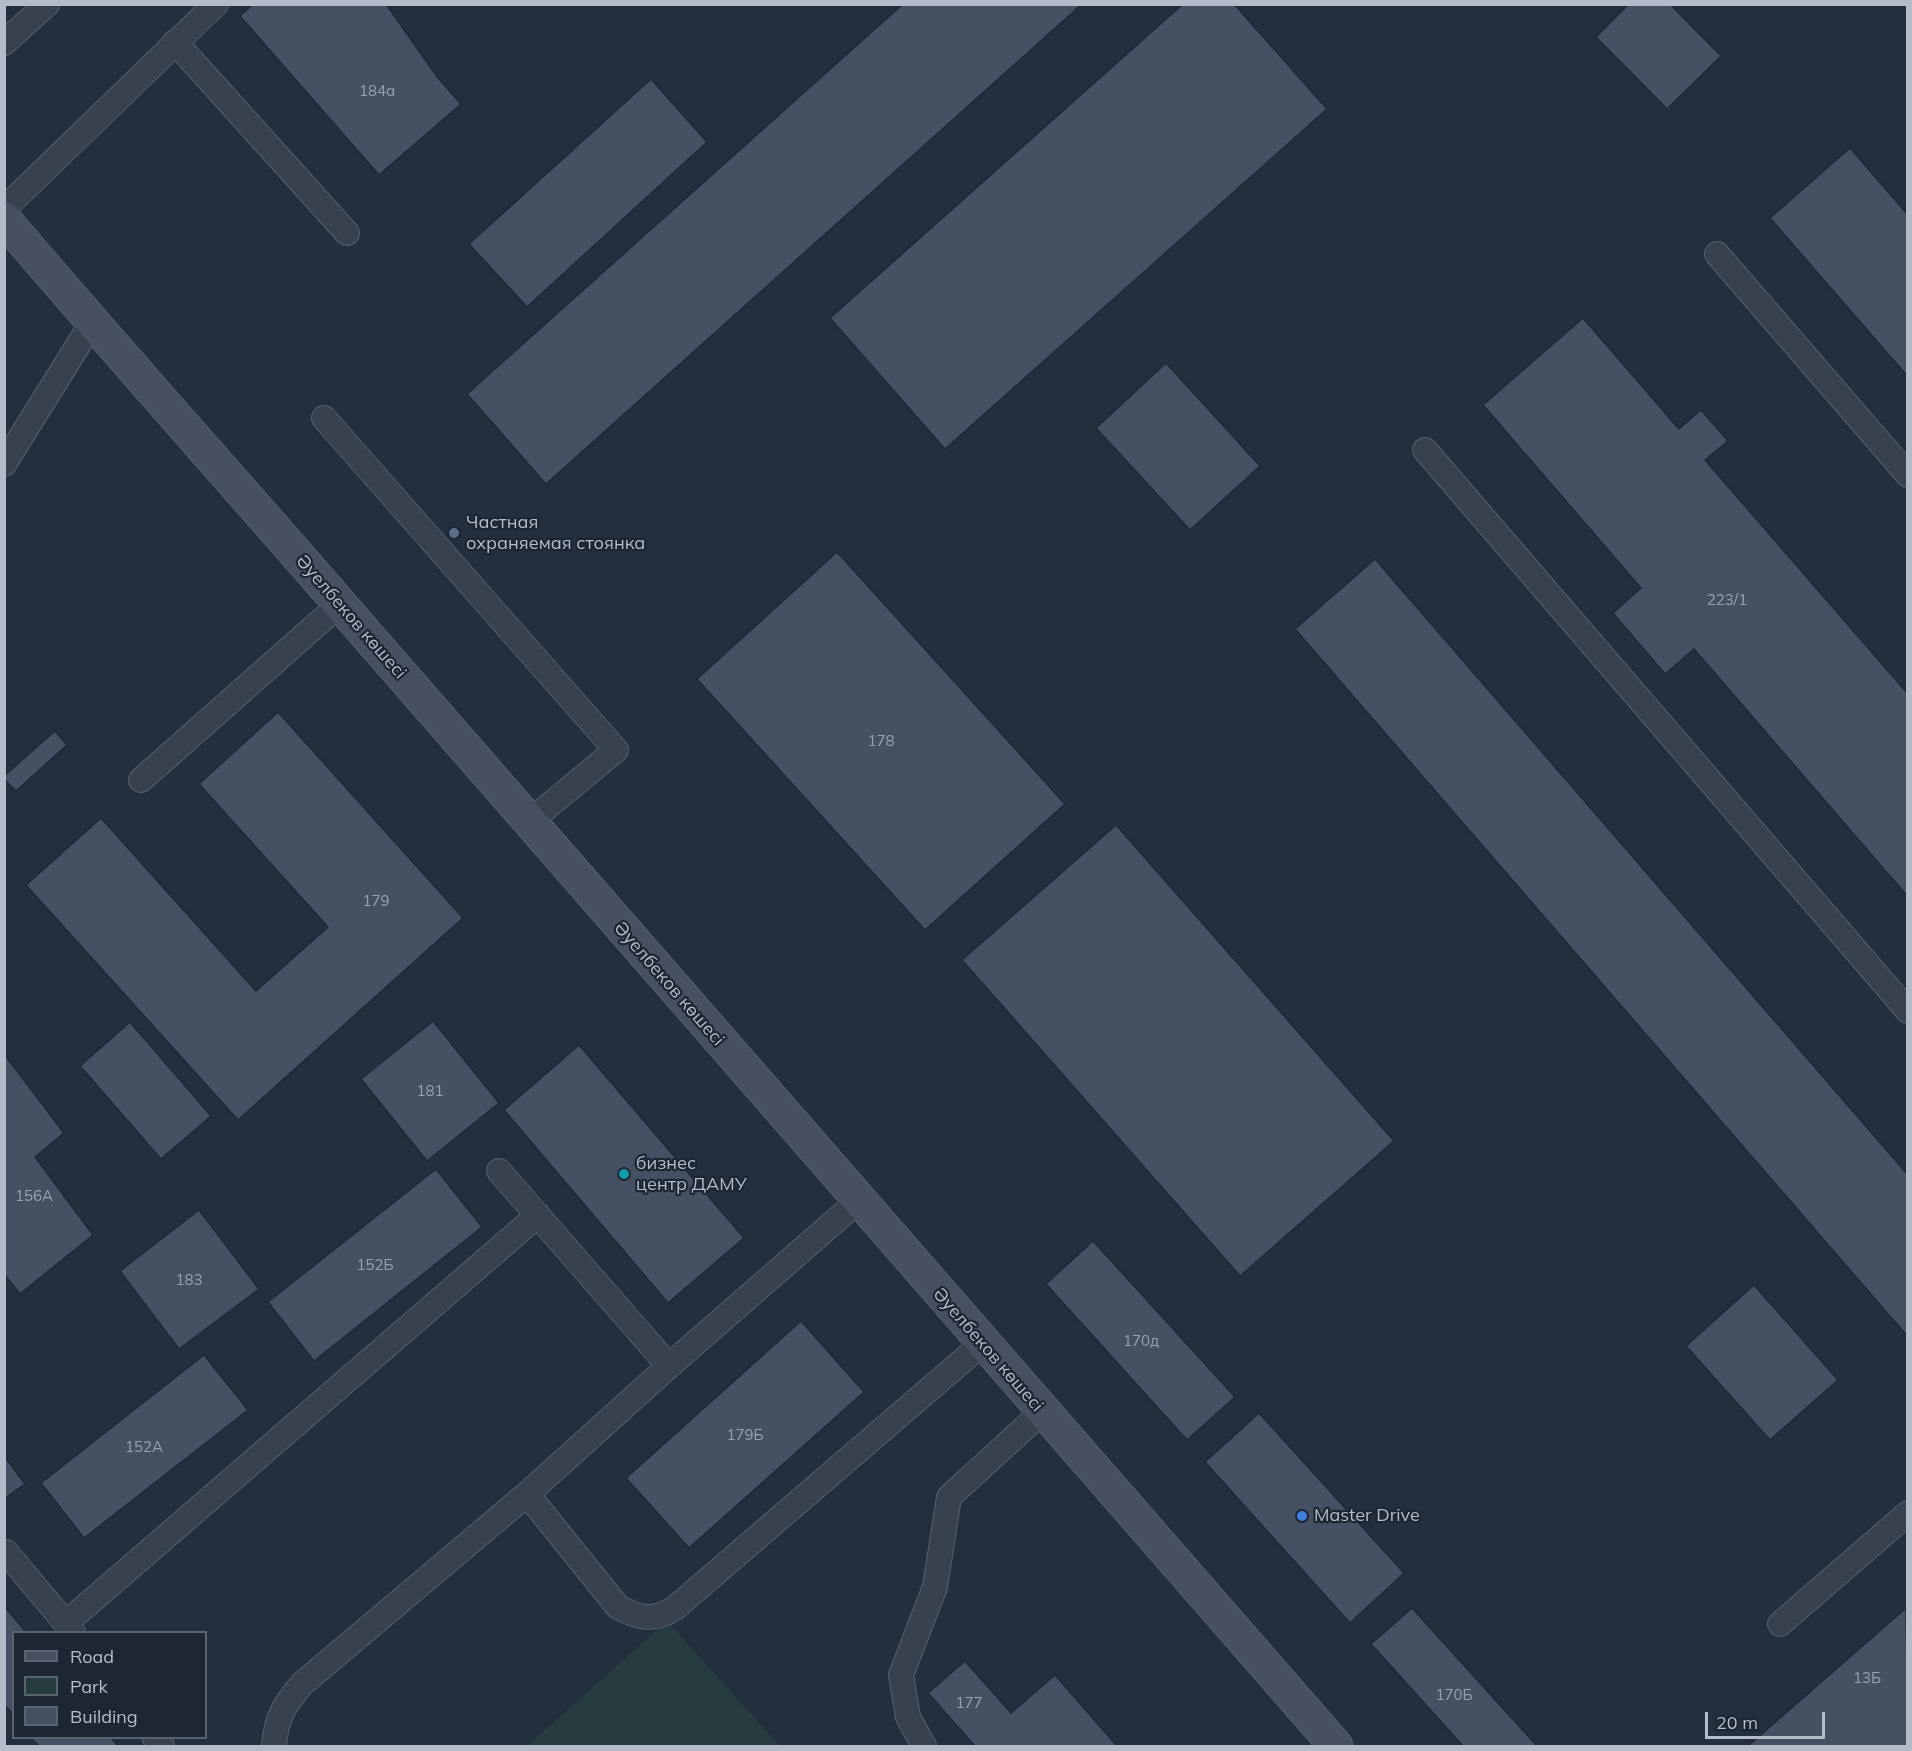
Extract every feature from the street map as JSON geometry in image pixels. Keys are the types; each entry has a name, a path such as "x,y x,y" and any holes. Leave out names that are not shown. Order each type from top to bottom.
{"street":[{"name":"Әуелбеков көшесі","path":"4,219 858,1202 1336,1746"}],"lane":[{"path":"4,43 47,4"},
{"path":"4,209 216,4"},
{"path":"175,42 347,233"},
{"path":"1717,254 1908,475"},
{"path":"4,464 92,323"},
{"path":"324,418 616,750 529,822"},
{"path":"1425,450 1908,1011"},
{"path":"141,780 340,604"},
{"path":"499,1171 669,1366"},
{"path":"273,1746 275,1727 285,1703 302,1684 527,1494 669,1366 858,1202"},
{"path":"6,1552 69,1628 538,1215"},
{"path":"527,1494 618,1608 633,1615 663,1616 982,1344"},
{"path":"924,1746 908,1717 901,1676 934,1587 949,1497 1042,1412"},
{"path":"1780,1624 1908,1513"}],"green space":[{"path":"667,1621 780,1746 527,1746"}],"building":[{"path":"253,4 386,4 438,78 461,104 379,175 240,16"},
{"path":"903,4 1082,4 546,484 467,394"},
{"path":"1183,4 1234,4 1327,109 945,449 830,318"},
{"path":"1629,4 1670,4 1721,56 1667,109 1596,37"},
{"path":"651,79 707,142 527,307 469,244"},
{"path":"1850,148 1908,215 1908,377 1770,218"},
{"path":"1583,318 1679,429 1701,410 1728,441 1705,460 1908,694 1908,897 1694,649 1665,674 1613,613 1641,588 1483,405"},
{"path":"1166,363 1260,466 1190,530 1096,428"},
{"path":"837,552 1065,804 925,930 697,679"},
{"path":"1375,559 1908,1175 1908,1337 1295,629"},
{"path":"278,712 463,918 238,1120 26,885 101,818 256,991 328,927 199,784"},
{"path":"55,731 67,745 16,791 4,779 4,776"},
{"path":"1116,825 1394,1141 1240,1276 962,960"},
{"path":"433,1021 499,1103 427,1161 361,1079"},
{"path":"130,1022 211,1116 161,1159 80,1066"},
{"name":"бизнес центр ДАМУ","path":"579,1045 744,1238 668,1303 504,1110"},
{"path":"4,1054 64,1133 35,1157 93,1235 20,1294 4,1274"},
{"path":"436,1169 482,1227 314,1361 268,1302"},
{"path":"199,1210 259,1289 179,1349 120,1271"},
{"path":"1093,1241 1235,1397 1187,1440 1046,1284"},
{"path":"1754,1285 1838,1380 1770,1440 1686,1346"},
{"path":"801,1321 864,1392 689,1548 626,1478"},
{"path":"204,1355 248,1410 84,1538 41,1483"},
{"path":"1259,1413 1404,1573 1350,1623 1205,1462"},
{"path":"4,1456 25,1484 4,1499"},
{"path":"4,1606 25,1631 12,1631 12,1713 4,1704"},
{"path":"1412,1608 1537,1746 1463,1746 1371,1644"},
{"path":"1906,1608 1908,1746 1748,1746"},
{"path":"965,1661 1011,1713 1055,1675 1117,1746 975,1746 928,1693"},
{"path":"32,1739 112,1739 118,1746 39,1746"}],"place":[{"name":"Частная охраняемая стоянка","path":"454,533"},
{"name":"бизнес центр ДАМУ","path":"624,1174"},
{"name":"Master Drive","path":"1302,1516"}]}
